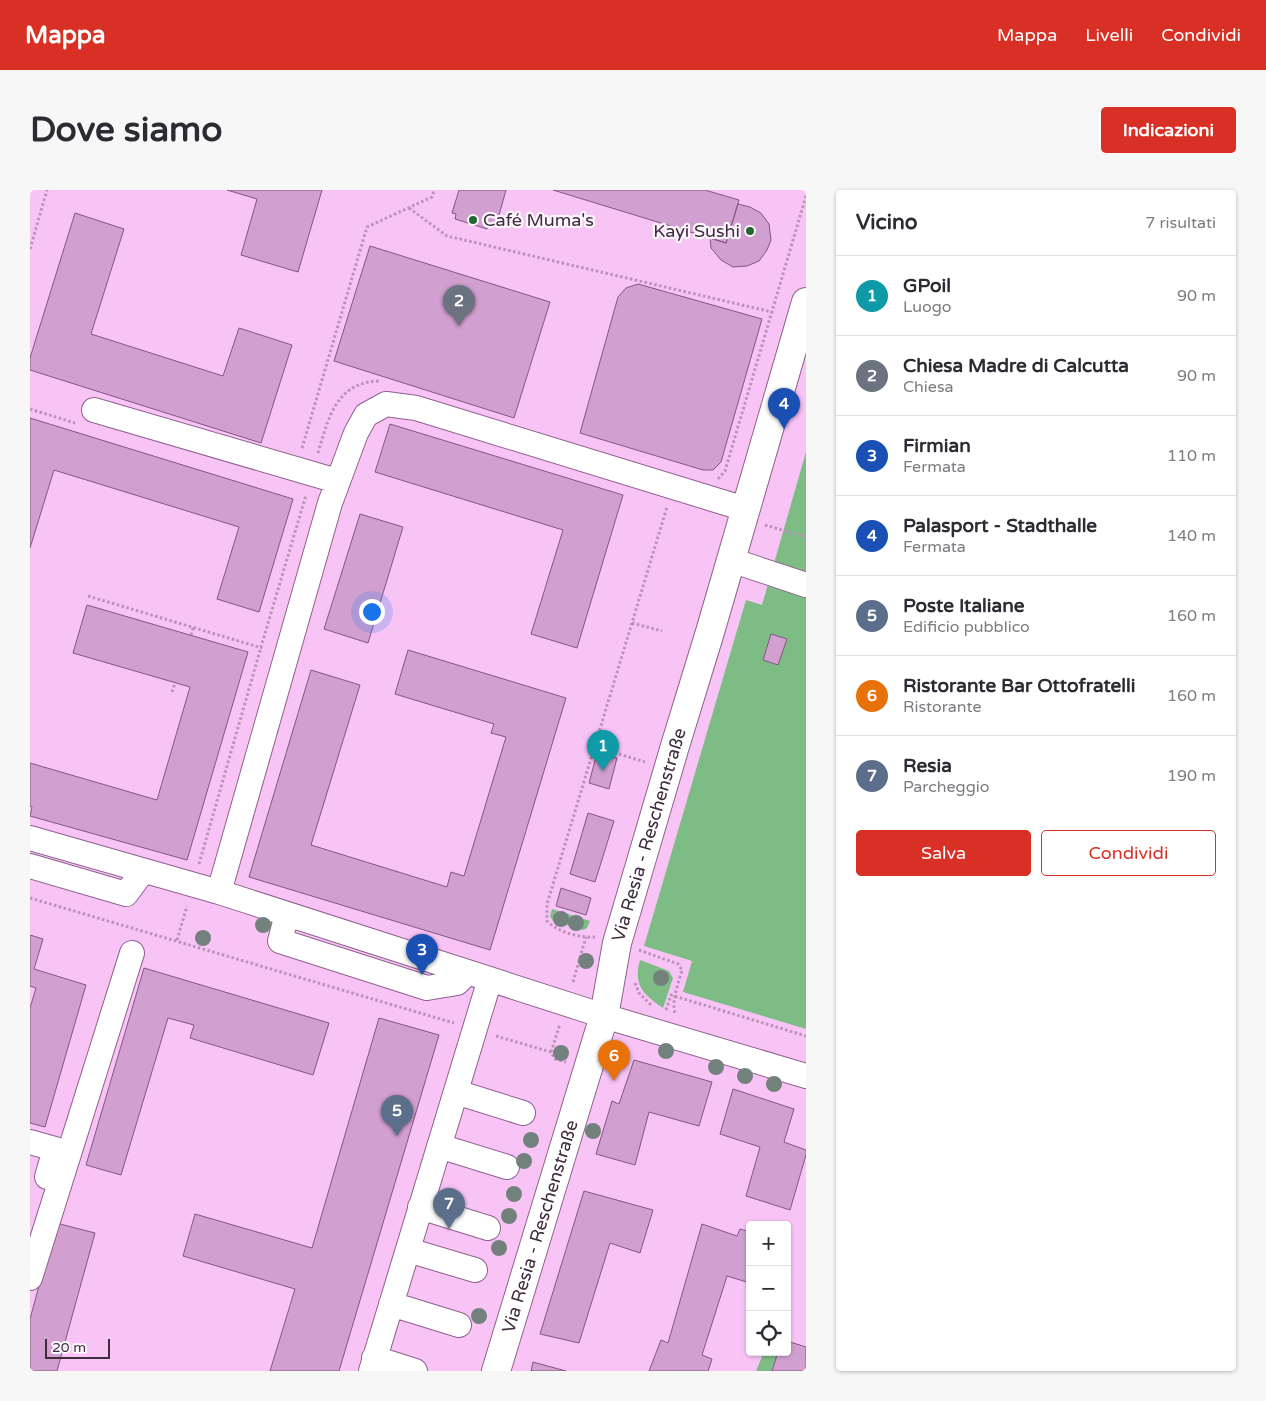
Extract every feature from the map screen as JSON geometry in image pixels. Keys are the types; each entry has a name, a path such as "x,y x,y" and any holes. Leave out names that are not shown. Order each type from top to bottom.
{"main road":[{"name":"Via Resia - Reschenstraße","path":"496,1371 604,1016 617,943 806,302"}],"street":[{"path":"219,892 337,481 356,434 366,415 386,404 416,408 673,487 744,514"},
{"path":"94,410 337,481"},
{"path":"731,560 806,585"},
{"path":"30,838 219,892 604,1016 806,1076"},
{"path":"30,866 126,894 143,870"},
{"path":"287,914 280,941 289,944 427,988 457,984 468,972"},
{"path":"30,1278 132,953"},
{"path":"415,1371 373,1365 490,979"},
{"path":"456,1092 523,1113"},
{"path":"30,1142 55,1149 30,1232"},
{"path":"439,1146 507,1167"},
{"path":"420,1207 488,1228"},
{"path":"408,1250 475,1270"},
{"path":"391,1304 458,1325"}],"path":[{"path":"30,249 47,190"},
{"path":"177,940 261,648 304,470 367,227 432,197 434,190"},
{"path":"714,478 718,478 725,470 806,196"},
{"path":"409,208 447,236 772,312"},
{"path":"304,470 337,402 343,395 365,382 381,381"},
{"path":"547,904 673,487"},
{"path":"744,514 806,537"},
{"path":"88,596 286,655"},
{"path":"632,623 662,631"},
{"path":"191,635 193,628"},
{"path":"172,692 175,682"},
{"path":"596,747 649,763"},
{"path":"30,898 551,1052"},
{"path":"634,980 639,993 655,1009"},
{"path":"664,1014 671,995 806,1036"}],"green space":[{"path":"806,452 806,1029 683,992 692,961 644,946 746,600 762,605"},
{"path":"552,909 590,921 587,928 583,930 553,921 550,916"},
{"path":"640,960 669,971 673,978 663,1008 641,988 638,976"},
{"path":"762,1356 777,1356 772,1371 756,1371"}],"building":[{"path":"227,190 322,190 298,272 241,255 257,199"},
{"path":"459,190 506,190 496,226 488,224 487,229 455,219 456,214 452,213"},
{"path":"553,190 705,190 739,200 726,243"},
{"name":"Kayi Sushi","path":"738,204 750,207 761,213 769,224 771,240 759,261 747,266 733,267 721,260 711,248 710,238 726,243"},
{"path":"75,213 124,229 91,334 223,376 239,328 292,345 261,443 30,370 30,358"},
{"path":"370,246 550,302 514,418 334,361"},
{"path":"638,284 762,319 721,462 713,470 703,470 580,433 618,297 626,288"},
{"path":"30,418 293,499 259,612 217,599 239,527 54,470 30,548"},
{"path":"390,424 623,495 577,648 531,634 563,530 375,472"},
{"path":"360,514 403,527 368,643 324,629"},
{"path":"87,605 248,652 187,860 30,816 32,807 30,806 30,763 157,800 190,687 73,653"},
{"path":"771,634 787,639 778,665 763,660"},
{"path":"408,650 566,698 490,950 249,877 311,670 360,685 311,845 447,887 451,872 464,876 506,737 491,733 494,724 395,694"},
{"path":"597,753 617,758 609,789 589,783"},
{"path":"588,813 614,821 595,882 570,874"},
{"path":"561,888 591,898 586,915 556,906"},
{"path":"30,935 43,939 34,969 86,985 45,1127 30,1123 30,1008 36,988 30,986"},
{"path":"144,968 329,1023 313,1075 190,1038 194,1025 168,1018 121,1175 86,1165"},
{"path":"379,1018 439,1035 339,1371 270,1371 295,1289 183,1256 195,1214 312,1248"},
{"path":"634,1060 712,1082 699,1126 649,1112 635,1165 596,1154 612,1101 619,1104"},
{"path":"733,1089 794,1109 784,1142 806,1150 806,1155 790,1210 746,1196 760,1147 720,1134"},
{"path":"584,1191 653,1210 640,1253 610,1243 579,1343 540,1334"},
{"path":"56,1223 95,1233 57,1371 30,1371 30,1319"},
{"path":"702,1224 737,1236 740,1229 746,1231 746,1282 727,1276 702,1355 712,1359 708,1371 649,1371 661,1340 668,1343"},
{"path":"791,1342 806,1347 806,1371 772,1371 777,1356 791,1356"},
{"path":"533,1362 566,1371 531,1371"}],"place":[{"name":"Café Muma's","path":"473,220"},
{"name":"Kayi Sushi","path":"750,231"},
{"name":"Chiesa Madre di Calcutta","path":"459,326"},
{"name":"Palasport - Stadthalle","path":"784,429"},
{"name":"GPoil","path":"603,771"},
{"name":"Firmian","path":"422,975"},
{"name":"Ristorante Bar Ottofratelli","path":"614,1081"},
{"name":"Poste Italiane","path":"397,1136"},
{"name":"Resia","path":"449,1229"}]}
